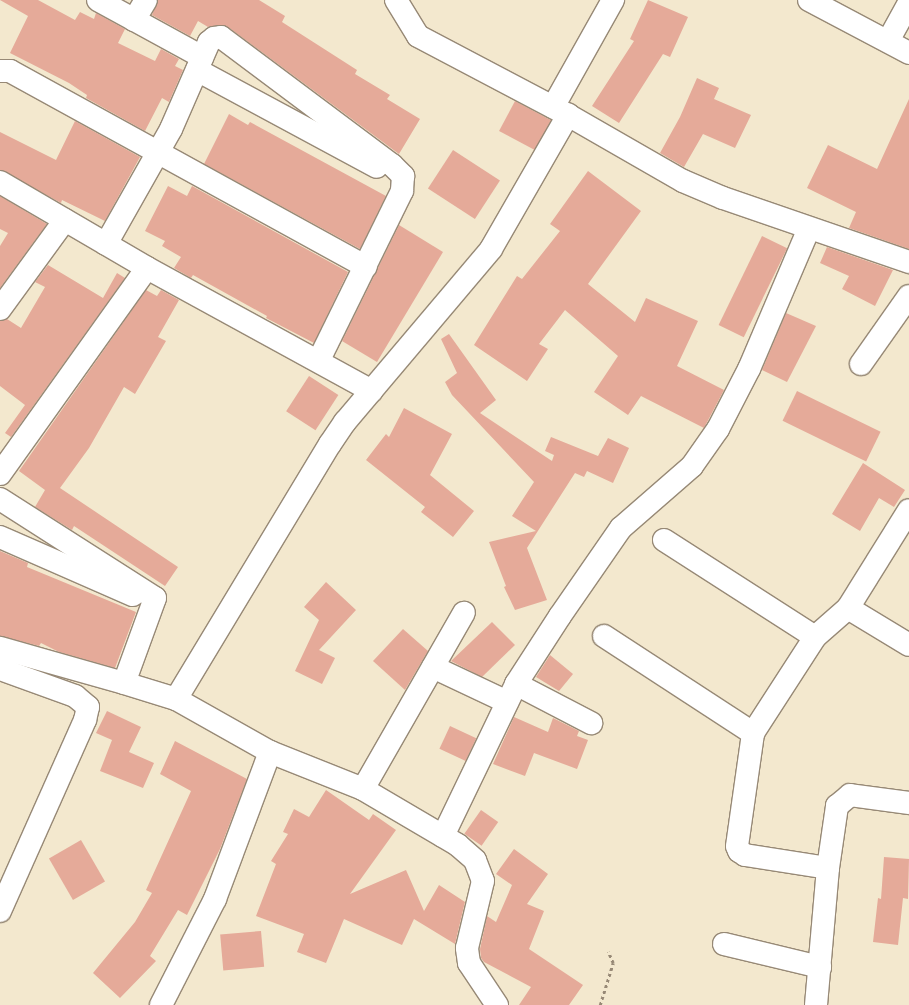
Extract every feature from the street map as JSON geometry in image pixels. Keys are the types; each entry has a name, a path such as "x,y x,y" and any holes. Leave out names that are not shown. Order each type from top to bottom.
{"street":[{"path":"98,0 134,20 199,63 404,182"},
{"path":"134,20 146,0"},
{"path":"396,0 418,36 561,111 684,181 809,228 909,262"},
{"path":"176,699 330,444 372,391 491,249 561,111 613,0"},
{"path":"809,0 909,53"},
{"path":"888,41 909,3"},
{"path":"106,244 159,151 209,42 214,38 221,37 392,165 403,176 404,182 366,267 318,360"},
{"path":"0,72 10,71 159,151 366,267"},
{"path":"0,182 147,268 318,360 372,391"},
{"path":"0,309 65,220"},
{"path":"443,836 511,693 621,528 692,466 718,429 749,369 809,228"},
{"path":"0,474 147,268"},
{"path":"861,364 909,296"},
{"path":"0,499 153,596 154,605 124,683"},
{"path":"828,868 746,855 739,851 737,846 753,733 815,637 848,608 909,510"},
{"path":"0,537 154,605"},
{"path":"664,540 815,637"},
{"path":"848,608 909,645"},
{"path":"363,789 464,613"},
{"path":"604,636 753,733"},
{"path":"0,648 176,699 270,752 363,789 443,836 469,855 481,870 483,881 467,948 469,963 497,1005"},
{"path":"433,667 511,693 591,723"},
{"path":"0,669 75,696 88,708 85,720 0,911"},
{"path":"161,1005 215,900 270,752"},
{"path":"816,1005 828,868 837,806 841,800 850,795 909,803"},
{"path":"724,944 820,967"}],"path":[{"path":"600,1005 614,963 608,952"}],"building":[{"path":"0,0 38,0 75,20 80,12 94,19 96,13 125,29 118,43 155,61 161,49 179,59 175,66 183,70 169,102 162,98 145,131 86,98 87,95 69,83 10,53 28,16"},
{"path":"158,0 259,0 285,16 282,22 357,70 355,74 390,95 387,99 420,119 399,154 228,27 219,25 208,27 198,21 190,36 152,15"},
{"path":"648,0 688,17 670,57 663,54 619,123 592,106 634,41 630,39"},
{"path":"697,78 719,88 714,99 751,115 735,148 703,134 684,167 660,153 680,117"},
{"path":"909,99 909,249 849,228 856,212 807,188 828,145 877,169"},
{"path":"515,101 551,120 535,150 499,131"},
{"path":"229,114 248,125 250,122 386,196 360,249 204,164"},
{"path":"75,121 140,157 105,221 62,200 61,203 0,170 0,132 56,160"},
{"path":"453,150 500,180 475,219 428,189"},
{"path":"588,171 641,211 588,284 635,322 646,298 698,321 677,366 724,390 704,428 641,396 628,415 594,392 618,356 565,310 539,344 548,349 527,381 474,345 517,276 522,279 560,231 550,224"},
{"path":"168,186 187,196 192,186 348,272 314,343 266,318 267,316 193,275 191,278 174,268 181,257 162,246 165,241 145,231"},
{"path":"0,196 47,224 0,288 0,246 8,233 0,229"},
{"path":"399,225 443,252 377,362 342,341"},
{"path":"762,236 787,248 744,337 719,325"},
{"path":"827,247 893,270 875,306 842,289 849,276 820,263"},
{"path":"48,265 103,298 117,273 125,278 11,437 5,433 25,405 0,386 0,321 7,319 21,328 45,287 35,282"},
{"path":"146,290 157,296 161,290 179,300 158,337 166,341 135,394 124,387 89,448 60,488 178,567 165,586 74,526 72,530 35,507 45,490 19,471"},
{"path":"786,313 816,326 787,382 762,370"},
{"path":"449,334 496,400 480,413 552,461 554,455 545,451 551,437 598,456 608,438 629,448 613,483 587,471 584,477 575,473 527,548 547,600 515,610 504,587 506,586 489,542 536,531 512,516 534,482 452,395 445,382 457,373 441,339"},
{"path":"309,376 338,395 315,430 286,411"},
{"path":"797,391 881,432 866,461 783,421"},
{"path":"404,408 452,434 430,475 474,511 453,537 421,512 425,507 366,460 386,434 389,437"},
{"path":"863,463 905,490 894,507 879,498 860,531 832,514"},
{"path":"0,551 28,563 27,567 136,612 115,668 59,652 41,643 39,646 0,636"},
{"path":"326,582 356,610 319,650 335,658 322,684 295,671 319,620 304,607"},
{"path":"492,622 515,645 482,677 451,661"},
{"path":"403,629 428,651 405,690 373,661"},
{"path":"550,655 573,674 559,691 536,677"},
{"path":"107,711 141,727 129,752 154,763 143,788 100,771 112,740 96,733"},
{"path":"514,717 548,732 553,718 579,731 577,736 588,740 577,769 534,753 525,776 493,764"},
{"path":"450,726 476,738 466,761 439,749"},
{"path":"175,741 247,779 220,849 187,915 178,910 150,956 156,961 120,998 93,973 135,922 152,893 146,890 191,791 160,774"},
{"path":"326,790 369,820 373,814 396,830 350,894 406,870 424,911 439,885 465,902 455,944 414,919 402,945 344,919 326,963 297,952 304,934 256,916 276,864 271,861 288,834 283,832 294,809 309,817"},
{"path":"481,810 498,822 482,846 464,834"},
{"path":"81,840 105,882 73,900 49,858"},
{"path":"514,849 548,874 527,904 544,911 529,949 583,985 569,1005 519,1005 531,987 484,962 481,958 480,949 487,916 496,922 512,885 496,874"},
{"path":"884,857 909,859 908,899 903,898 898,945 873,942 878,898 881,899"},
{"path":"261,931 264,967 223,970 220,935"}]}
